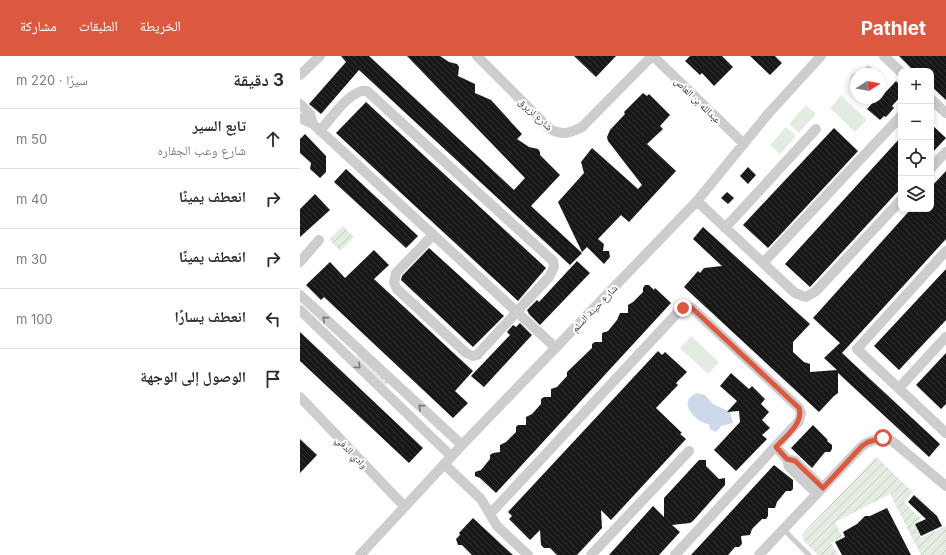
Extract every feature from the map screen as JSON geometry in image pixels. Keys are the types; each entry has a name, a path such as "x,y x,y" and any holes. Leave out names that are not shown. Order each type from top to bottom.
{"street":[{"path":"300,75 320,56"},
{"name":"شارع لزيرق","path":"477,56 550,129 558,134 574,131 582,127 653,56"},
{"name":"عبدالله بن العاص","path":"653,56 744,144"},
{"name":"شارع حينة السلم","path":"360,555 462,445 697,201 768,114 821,56"},
{"path":"884,56 898,69"},
{"path":"317,128 353,94 362,90 367,91 553,261 553,272 477,355 469,355 460,348 397,289 394,283 396,273 433,235"},
{"path":"934,102 946,113"},
{"path":"300,104 310,114 317,128"},
{"path":"300,118 317,128 556,348"},
{"path":"763,263 898,119"},
{"path":"725,228 816,129"},
{"path":"934,165 946,152"},
{"path":"697,201 800,296 806,297 811,295 898,203"},
{"path":"300,262 319,240"},
{"path":"944,427 899,388 858,350 857,347 946,251"},
{"path":"300,295 462,445"},
{"path":"490,514 680,310 686,307 692,308 799,408 801,413 799,421 776,447 675,555"},
{"path":"300,310 452,456"},
{"path":"899,388 946,337"},
{"name":"وادي الدفي","path":"300,397 404,506"},
{"path":"759,555 862,446 868,442 883,438 891,440 900,446 926,470 945,483"},
{"path":"776,447 787,459 795,461 820,491"},
{"path":"591,555 689,451"},
{"path":"444,464 481,498 497,526 528,555"}],"lane":[{"path":"783,528 806,554"}],"shaded area":[{"path":"841,95 867,120 855,132 830,108"},
{"path":"806,105 816,114 799,133 789,124"},
{"path":"786,127 796,136 780,154 770,145"},
{"path":"343,226 354,237 340,251 329,239"},
{"path":"691,336 719,362 708,374 680,348"},
{"path":"359,355 388,382 387,385 385,385 356,357"},
{"path":"876,457 913,492 904,502 921,519 914,523 921,538 946,526 946,555 921,555 890,494 835,522 842,537 831,543 838,555 818,555 804,541 802,535 805,531"}],"water":[{"path":"867,65 872,68 865,68"},
{"path":"697,393 705,395 713,404 730,412 733,423 721,426 715,432 710,429 709,424 698,419 690,411 688,406 688,401"}],"building":[{"path":"341,56 369,56 514,190 525,178 407,56 440,56 449,62 457,64 459,67 458,76 475,84 475,93 491,100 522,134 517,139 529,147 538,149 540,155 560,175 531,206 582,253 570,265 359,70 321,114 309,104 346,62"},
{"path":"574,56 616,56 596,77"},
{"path":"690,56 722,56 733,67 714,86 702,73 700,75 685,61"},
{"path":"750,56 775,56 782,63 770,75"},
{"path":"899,56 946,56 946,100 934,89 934,68 911,68"},
{"path":"896,81 898,83 898,99 892,106 894,108 886,117 884,116 880,120 867,109 872,104 886,104 886,92"},
{"path":"643,93 647,96 649,94 670,115 660,126 663,129 647,144 676,171 629,222 621,215 598,239 604,244 603,251 609,251 610,257 604,264 587,247 582,252 558,202 584,173 581,162 592,148 638,189 642,185 608,141 607,137 610,130 625,114 624,112"},
{"path":"366,102 546,268 518,301 336,133"},
{"path":"934,127 946,138 934,151"},
{"path":"834,128 858,151 768,248 743,225"},
{"path":"305,134 326,156 326,172 320,178 310,169 311,163 300,153 300,139"},
{"path":"898,140 898,191 810,287 785,264"},
{"path":"748,167 756,175 748,184 740,176"},
{"path":"346,169 418,236 406,248 334,182"},
{"path":"946,171 946,239 842,353 940,444 929,457 838,373 838,393 819,412 684,287 698,271 700,273 704,268 722,266 693,239 703,227 810,324 793,342 793,352 804,362 810,364 810,372 837,370 824,358 840,343 813,318 908,212 934,212 934,184"},
{"path":"727,192 734,198 728,204 721,198"},
{"path":"315,194 330,210 300,237 300,209"},
{"path":"429,248 504,316 473,347 401,280 402,276"},
{"path":"374,250 389,265 374,279 473,371 455,391 468,403 453,418 324,297 321,300 306,285 330,262 345,278"},
{"path":"577,261 590,273 540,325 527,310 537,300 539,302"},
{"path":"946,269 946,320 899,370 874,346"},
{"path":"645,285 649,285 654,290 655,288 671,303 496,493 480,478 475,476 475,472 481,470 490,459 490,455 500,452 500,445 506,442 516,432 516,427 518,425 526,425 526,417 532,414 541,404 541,399 544,397 551,397 551,389 557,387 567,376 567,372 592,348 592,344 595,342 602,342 602,333 608,331 617,320 620,313 628,313 628,305 643,292"},
{"path":"520,323 532,335 484,387 471,376 510,335 507,332 513,325 516,327"},
{"path":"300,332 423,448 409,463 300,361"},
{"path":"658,351 662,355 665,352 687,372 676,383 678,385 656,408 682,433 680,434 686,439 611,520 601,510 602,528 577,555 557,555 550,548 544,548 541,545 540,530 530,540 509,519 512,516 508,512"},
{"path":"946,353 946,404 941,409 916,385"},
{"path":"731,373 749,389 752,386 765,399 761,404 769,412 762,420 770,428 762,435 767,439 736,471 714,450 740,422 739,411 727,412 737,401 720,386"},
{"path":"813,425 832,445 832,449 830,452 825,452 812,468 791,448"},
{"path":"300,439 317,455 300,473"},
{"path":"699,460 706,460 706,466 719,479 725,478 725,485 693,521 690,523 672,525 680,532 659,555 609,555 653,506 664,517 664,498"},
{"path":"774,465 793,480 793,489 791,491 786,491 777,502 775,508 768,508 768,516 766,519 762,519 752,529 750,535 741,536 742,544 739,547 735,547 728,555 691,555"},
{"path":"914,495 937,516 942,526 921,536 915,524 926,519 908,502"},
{"path":"887,508 911,555 842,555 835,542 845,537 843,532 857,524 865,516 870,516"},
{"path":"473,518 513,555 472,555 462,545 458,545 456,539 460,535 459,533"}],"route":[{"path":"683,308 692,308 799,408 801,417 799,421 776,447 787,459 795,461 823,488 862,446 868,442 883,438"}]}
